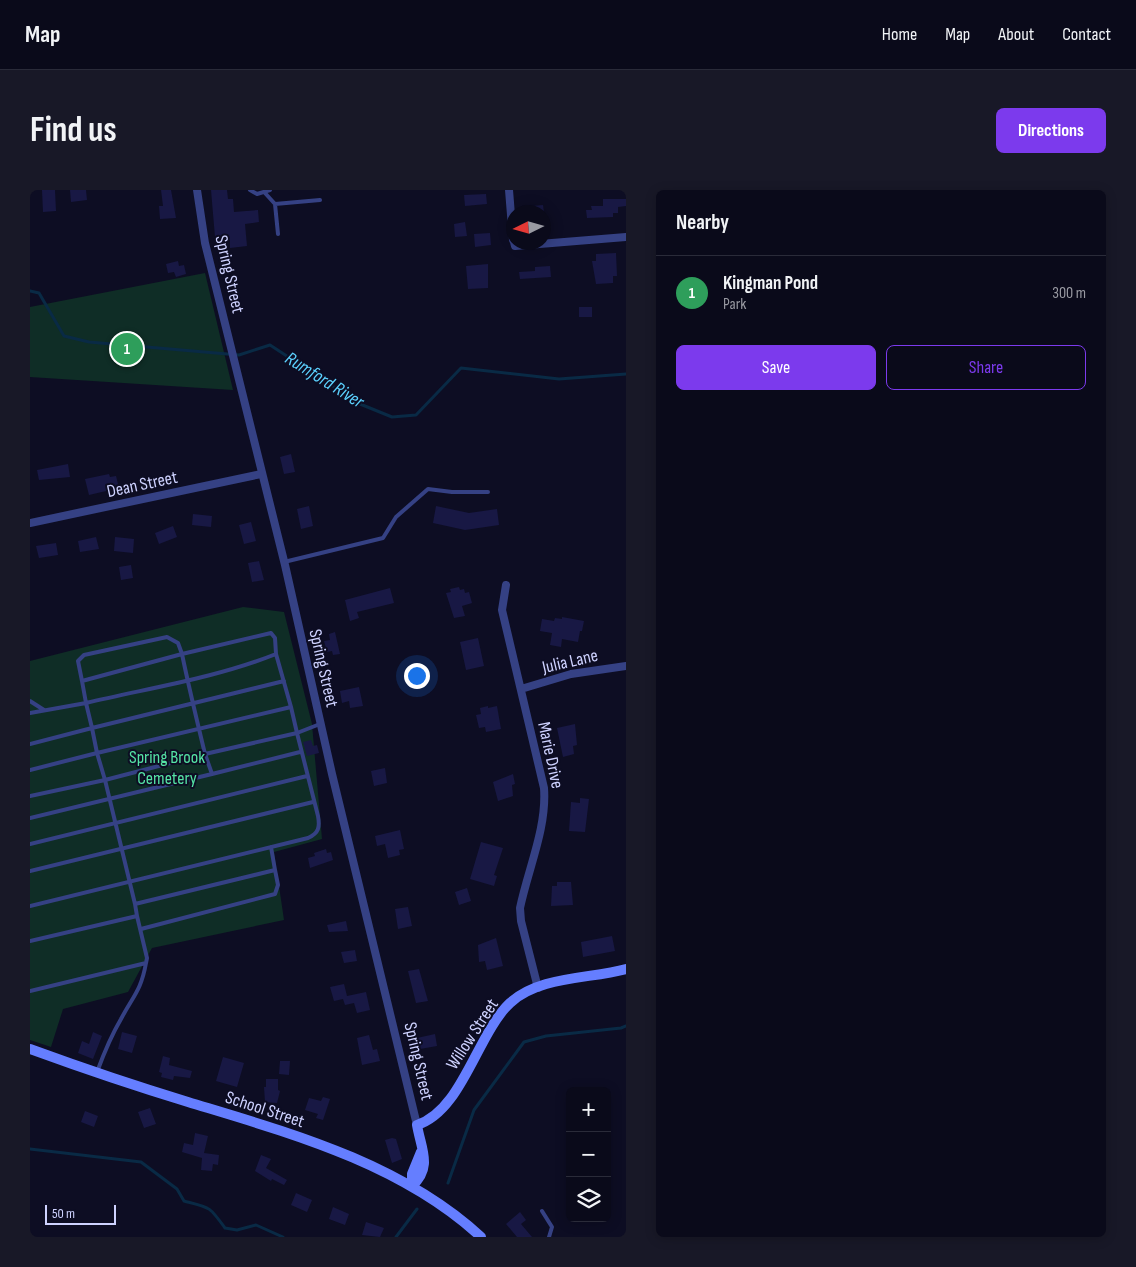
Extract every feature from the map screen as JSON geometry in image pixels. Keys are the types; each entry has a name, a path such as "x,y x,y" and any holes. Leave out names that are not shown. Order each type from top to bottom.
{"main road":[{"name":"Willow Street","path":"417,1125 432,1119 440,1111 470,1066 491,1028 510,1003 538,988 555,982 626,969"},
{"name":"School Street","path":"30,1049 96,1074 306,1139 412,1186 444,1206 479,1235"},
{"name":"Spring Street","path":"412,1186 412,1174 421,1152 417,1125"}],"street":[{"name":"Spring Street","path":"197,190 205,243 260,474 284,562 320,724 417,1125"},
{"path":"509,190 510,205"},
{"path":"551,243 626,237"},
{"name":"Dean Street","path":"30,523 260,474"},
{"name":"Marie Drive","path":"506,585 502,610 544,788 545,804 520,908 521,921 538,988"},
{"name":"Julia Lane","path":"521,690 571,674 626,666"}],"lane":[{"path":"250,190 257,194 270,190"},
{"path":"265,193 275,204 278,234"},
{"path":"275,204 320,200"},
{"path":"284,562 383,538 396,517 428,489 452,492 488,492"},
{"path":"30,906 315,835 319,824 300,752 291,707 276,654 275,638 271,633 182,654 82,681"},
{"path":"96,1074 107,1044 122,1016 137,996 143,981 147,958 130,880 97,753 78,661 84,655 161,637 173,639 182,654 205,754 212,774"},
{"path":"30,713 86,703 187,679 251,663 276,654"},
{"path":"30,744 284,681"},
{"path":"30,701 44,710"},
{"path":"30,770 291,707"},
{"path":"30,796 105,780 297,733 320,724"},
{"path":"30,818 300,752"},
{"path":"30,844 307,776"},
{"path":"30,871 314,802"},
{"path":"141,929 275,894 278,885 271,847"},
{"path":"135,904 274,870"},
{"path":"30,941 137,916"},
{"path":"30,991 146,963"},
{"path":"542,1211 552,1227 549,1237"}],"green space":[{"path":"205,273 233,390 30,377 30,307"},
{"name":"Spring Brook Cemetery","path":"243,607 284,612 312,724 322,839 274,852 284,920 152,948 128,992 63,1009 51,1047 30,1040 30,661"}],"building":[{"path":"42,190 55,190 56,211 43,212"},
{"path":"70,190 86,190 87,200 71,202"},
{"path":"161,190 171,190 176,218 160,219 159,206 163,206"},
{"path":"211,190 227,190 228,199 233,199 234,212 258,210 259,222 245,224 247,246 230,248 230,240 222,240 221,237 215,237"},
{"path":"486,194 487,204 465,206 464,195"},
{"path":"603,199 626,199 626,206 618,207 618,213 613,213 613,217 587,218 586,210 592,210 591,206 603,206"},
{"path":"465,222 467,236 455,237 454,224"},
{"path":"490,233 491,245 475,247 474,234"},
{"path":"616,253 617,276 613,276 613,283 596,284 592,261 596,261 596,254"},
{"path":"178,261 179,266 184,265 186,274 176,277 174,272 168,273 166,264"},
{"path":"488,264 488,288 468,289 466,266"},
{"path":"550,266 551,277 520,279 519,272 535,271 535,267"},
{"path":"579,307 592,307 592,317 579,317"},
{"path":"291,454 295,472 284,474 280,457"},
{"path":"68,464 70,477 39,480 37,470"},
{"path":"109,474 110,477 116,476 119,488 89,495 85,479"},
{"path":"309,506 313,526 301,529 297,509"},
{"path":"436,506 469,513 497,509 499,525 465,530 433,523"},
{"path":"193,514 212,516 211,527 192,525"},
{"path":"251,522 256,541 244,544 239,525"},
{"path":"173,526 177,537 159,544 155,533"},
{"path":"96,537 99,549 80,552 78,541"},
{"path":"115,537 134,539 133,553 114,551"},
{"path":"56,543 58,555 39,558 36,546"},
{"path":"259,561 264,580 252,582 248,563"},
{"path":"131,565 133,578 121,580 119,567"},
{"path":"459,587 460,590 464,589 465,593 469,592 472,603 462,606 465,616 454,618 446,593 451,592 450,589"},
{"path":"390,588 394,603 357,612 359,618 350,621 345,600"},
{"path":"562,617 584,621 578,642 562,639 561,647 550,645 552,633 540,631 542,619 554,621 555,618 562,619"},
{"path":"335,632 340,654 333,655 332,651 327,652 324,641 330,640 329,634"},
{"path":"478,638 484,666 466,670 460,642"},
{"path":"359,687 363,706 350,708 349,701 342,703 340,691"},
{"path":"488,706 488,708 497,706 501,729 486,732 485,727 479,728 476,715 481,714 480,708"},
{"path":"575,724 577,745 573,746 574,754 563,757 557,728"},
{"path":"311,740 313,746 317,745 319,753 307,756 303,742"},
{"path":"385,768 387,783 374,786 371,771"},
{"path":"513,774 515,784 512,785 513,796 498,801 493,782"},
{"path":"580,798 589,799 585,832 569,831 571,802 580,803"},
{"path":"400,830 404,849 399,850 400,855 388,858 385,844 377,846 375,836"},
{"path":"481,842 503,848 494,875 497,876 494,886 470,879"},
{"path":"326,849 327,853 331,852 333,860 310,868 308,858 315,856 314,853"},
{"path":"557,882 571,882 573,905 551,906 552,886 557,886"},
{"path":"467,888 471,901 459,905 455,892"},
{"path":"408,907 412,926 398,929 395,909"},
{"path":"346,921 348,931 329,932 327,925"},
{"path":"612,936 615,951 583,957 581,942"},
{"path":"496,938 503,966 487,970 485,961 479,962 478,945"},
{"path":"355,950 357,961 344,963 341,952"},
{"path":"419,969 428,1001 416,1003 408,971"},
{"path":"344,984 347,996 366,992 370,1010 357,1013 354,1003 345,1005 343,999 334,1001 330,987"},
{"path":"93,1032 102,1036 93,1059 78,1053 82,1041 89,1044"},
{"path":"122,1032 137,1036 132,1053 118,1049"},
{"path":"435,1034 437,1046 420,1049 417,1038"},
{"path":"369,1035 373,1050 377,1049 380,1061 362,1065 357,1038"},
{"path":"163,1056 170,1058 169,1065 192,1071 190,1078 174,1076 173,1080 161,1077 162,1073 159,1072"},
{"path":"223,1057 244,1063 237,1087 216,1081"},
{"path":"280,1061 290,1061 289,1075 279,1074"},
{"path":"266,1079 278,1079 278,1090 280,1091 277,1103 265,1102 264,1087 266,1087"},
{"path":"323,1097 330,1099 323,1120 316,1118 318,1114 305,1110 309,1098 321,1101"},
{"path":"150,1108 156,1124 144,1128 138,1112"},
{"path":"85,1111 98,1116 94,1127 81,1122"},
{"path":"195,1133 208,1136 204,1153 219,1155 218,1165 213,1164 212,1171 201,1170 202,1158 182,1152 184,1143 193,1145"},
{"path":"396,1139 402,1159 392,1163 385,1140"},
{"path":"261,1155 271,1159 266,1168 287,1180 284,1185 272,1179 271,1181 255,1171"},
{"path":"296,1193 312,1200 307,1212 291,1205"},
{"path":"333,1207 349,1214 345,1225 329,1219"},
{"path":"520,1212 526,1220 521,1224 532,1237 517,1237 506,1224"},
{"path":"366,1222 384,1228 380,1237 362,1235"}],"waterway":[{"name":"Rumford River","path":"30,291 39,293 64,336 89,342 239,355 270,345 360,404 392,417 416,415 461,368 559,379 626,374"},
{"path":"448,1183 474,1110 524,1042 546,1036 626,1026"},
{"path":"30,1149 141,1162 177,1189 184,1201 209,1209 225,1228 237,1230 256,1225 283,1237"},
{"path":"396,1237 417,1209"}],"place":[{"name":"Kingman Pond","path":"127,349"}]}
